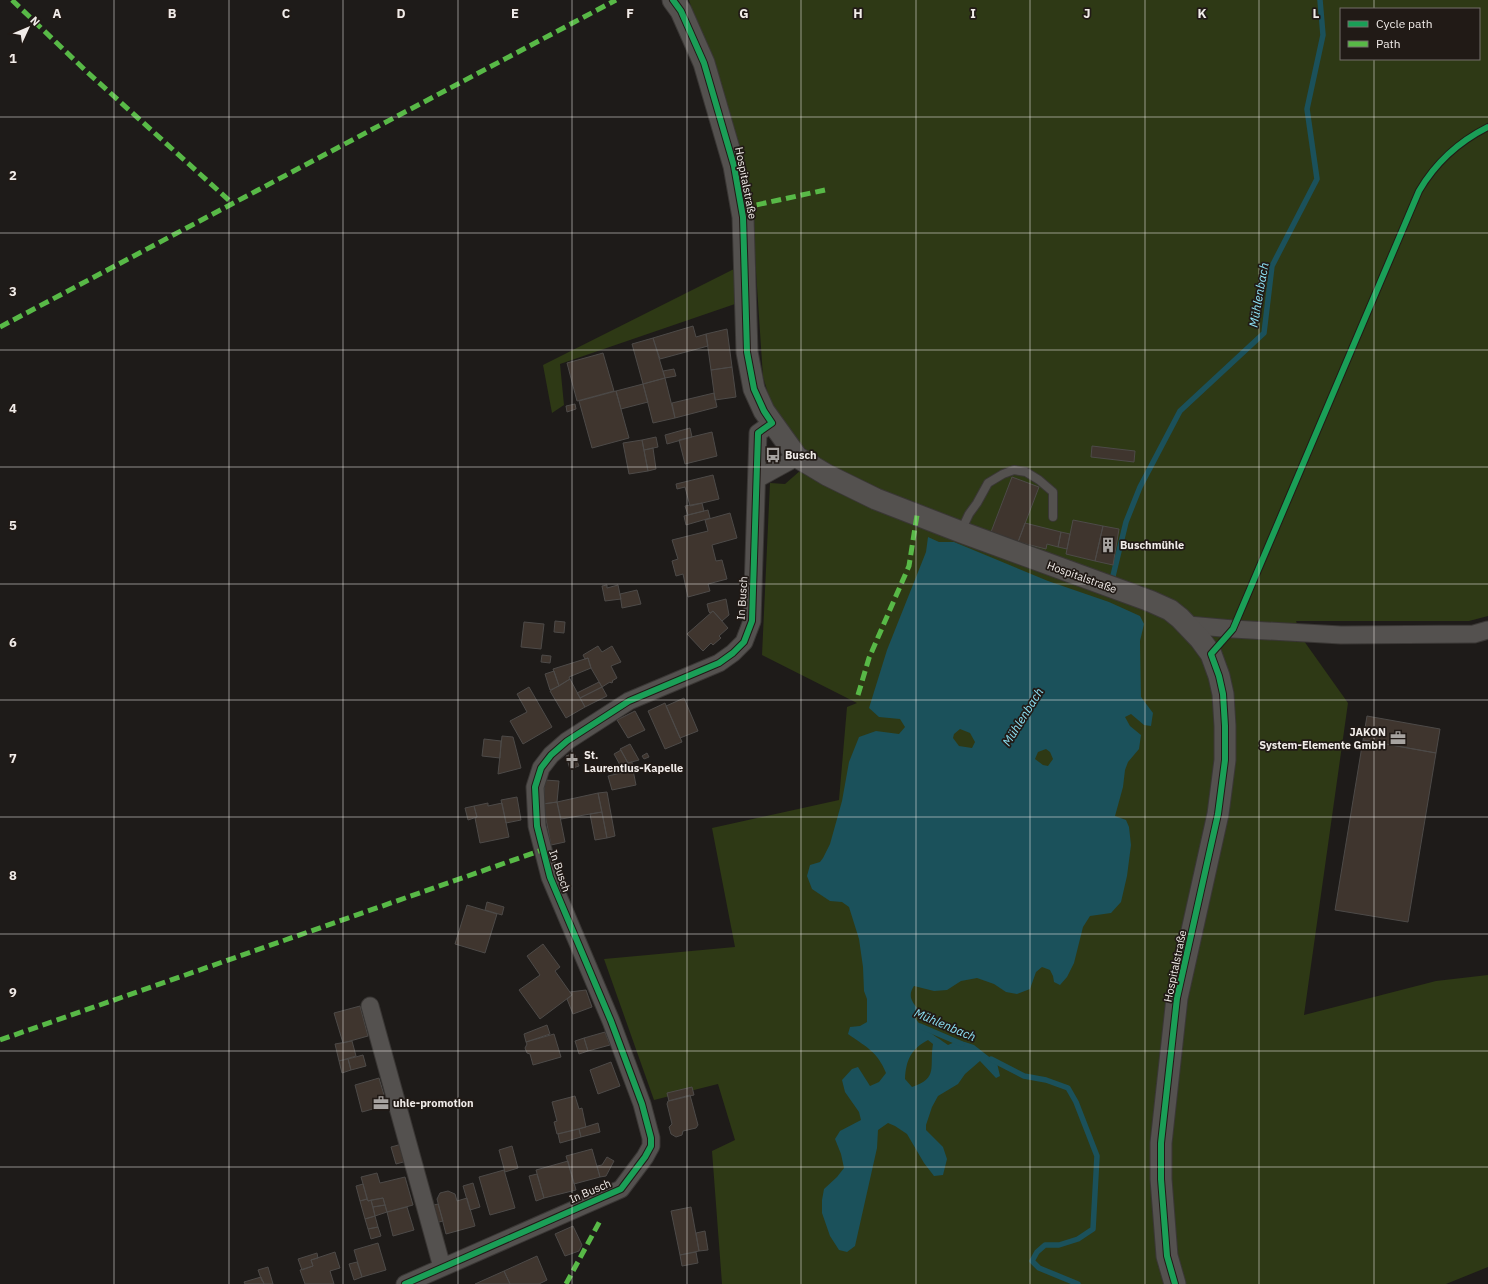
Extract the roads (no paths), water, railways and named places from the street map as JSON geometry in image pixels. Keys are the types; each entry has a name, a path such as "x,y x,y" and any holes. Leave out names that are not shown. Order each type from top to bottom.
{"street":[{"name":"Hospitalstraße","path":"673,0 681,11 704,63 734,166 743,217 747,352 754,390 764,411 797,457 827,475 876,499 961,532 1150,601 1170,610 1188,625 1211,654 1219,676 1223,694 1225,726 1224,760 1218,814 1177,998 1162,1135 1160,1179 1166,1248 1175,1284"},
{"name":"In Busch","path":"405,1284 621,1189 645,1157 650,1146 650,1138 642,1104 608,1014 550,878 537,826 535,787 541,768 551,755 567,741 629,701 719,663 733,653 744,642 752,621 758,433 772,423"},
{"path":"757,479 797,457"},
{"path":"1188,625 1341,635 1474,634 1488,630"},
{"path":"370,1006 442,1267"}],"lane":[{"path":"961,532 968,514 977,503 988,483 1014,470 1026,472 1039,480 1053,492 1053,517"}],"water":[{"path":"928,537 939,542 954,542 1048,581 1109,602 1140,616 1144,624 1140,641 1141,697 1153,713 1151,726 1144,725 1131,714 1125,717 1130,726 1141,735 1139,749 1128,762 1125,770 1123,787 1115,816 1126,820 1129,827 1131,845 1127,876 1121,902 1111,913 1090,916 1083,927 1074,963 1067,977 1060,985 1054,982 1050,970 1042,967 1036,972 1030,989 1017,994 1006,992 994,984 977,978 961,981 947,990 934,991 914,986 912,989 911,997 917,1008 915,1016 920,1024 948,1045 957,1041 974,1045 997,1063 1000,1076 996,1078 980,1061 965,1074 958,1084 938,1096 932,1107 926,1125 926,1130 943,1147 947,1159 943,1175 934,1176 924,1163 907,1134 888,1123 878,1130 877,1148 855,1246 847,1252 839,1250 830,1236 822,1213 824,1189 844,1168 841,1154 835,1139 840,1131 861,1120 859,1112 845,1092 842,1080 852,1069 858,1067 870,1086 879,1082 886,1073 875,1055 848,1034 850,1027 860,1026 867,1022 867,999 864,991 863,967 859,939 849,907 842,902 830,901 812,889 807,876 810,865 820,862 830,844 842,801 849,762 859,737 876,731 899,734 905,727 900,719 879,717 869,708 887,650 926,552","holes":["960,729 970,733 975,742 972,748 959,746 953,738 954,734","1046,749 1050,752 1053,759 1048,766 1043,765 1035,759 1038,752","928,1040 933,1044 931,1071 926,1080 912,1087 905,1079 908,1061 910,1056 922,1043"]}],"waterway":[{"name":"Mühlenbach","path":"1112,580 1126,522 1140,487 1180,411 1264,333 1272,266 1317,179 1307,109 1323,35 1320,0"},
{"name":"Mühlenbach","path":"920,1026 962,1044"},
{"name":"Mühlenbach","path":"991,1059 1024,1076 1046,1080 1068,1088 1076,1102 1097,1156 1093,1229 1078,1239 1059,1245 1045,1245 1037,1252 1032,1261 1039,1268 1078,1284"}],"place":[{"name":"Busch","path":"773,455"},
{"name":"Buschmühle","path":"1108,545"},
{"name":"JAKON System-Elemente GmbH","path":"1398,738"},
{"name":"St. Laurentius-Kapelle","path":"572,761"},
{"name":"uhle-promotion","path":"381,1103"}]}
